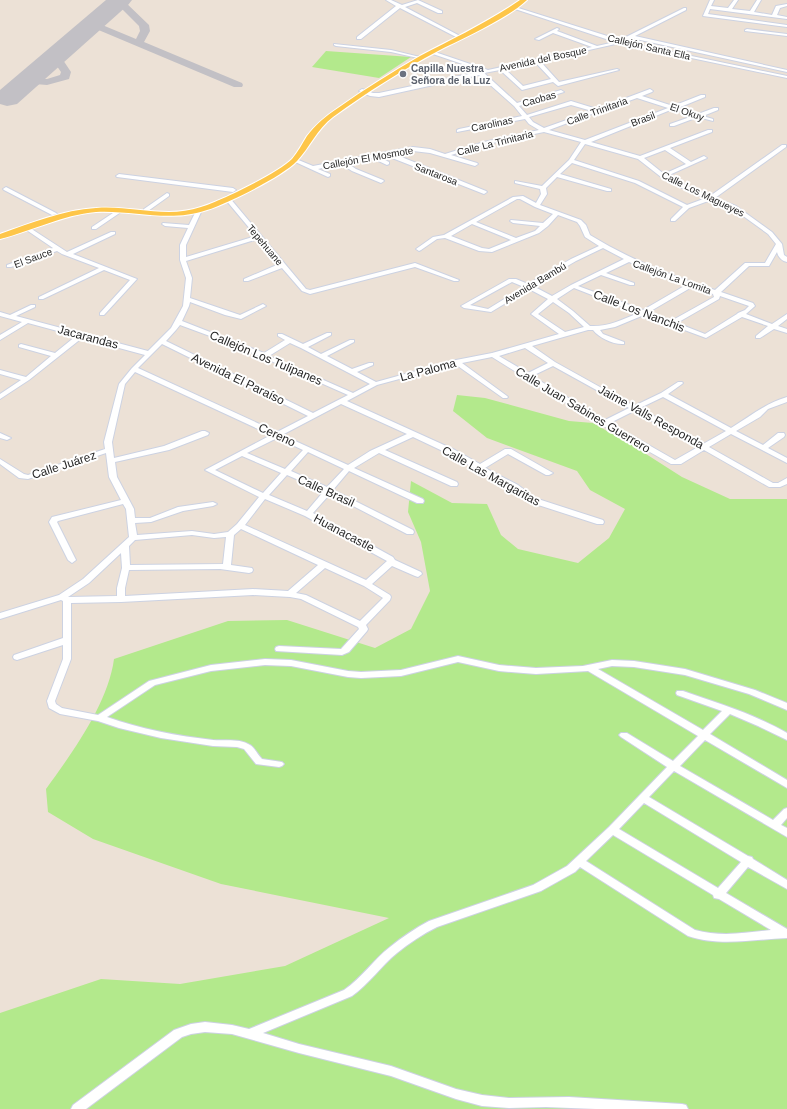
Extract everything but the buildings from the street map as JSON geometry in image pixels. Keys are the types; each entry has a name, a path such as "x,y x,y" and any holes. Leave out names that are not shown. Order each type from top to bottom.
{"main road":[{"path":"0,233 54,214 72,210 98,207 167,211 199,210 227,198 289,164 294,160 309,136 324,120 364,92 418,57 504,11 520,0"},
{"path":"504,11 514,7 524,0"},
{"path":"0,237 75,213 96,210 119,210 154,214 187,210 208,202 284,164 305,135 319,120 455,38"}],"street":[{"path":"388,0 455,38"},
{"path":"393,2 398,0"},
{"path":"712,0 706,15 787,26"},
{"path":"730,10 736,0"},
{"path":"751,13 759,0"},
{"path":"359,38 400,7 417,1 440,12"},
{"path":"765,23 778,7 787,5"},
{"name":"Callejón Santa Ella","path":"514,7 620,42 787,77"},
{"path":"709,7 787,18"},
{"name":"Avenida del Bosque","path":"364,92 379,95 620,42 631,38 684,9"},
{"path":"537,39 566,24"},
{"path":"778,34 781,25"},
{"path":"747,30 787,35"},
{"path":"553,31 597,47"},
{"path":"631,38 787,71"},
{"path":"336,45 391,51 418,57"},
{"path":"432,52 487,71"},
{"path":"744,68 754,58"},
{"path":"536,60 558,84 617,70"},
{"path":"501,68 522,88 554,80"},
{"name":"Calle Los Magueyes","path":"479,72 516,105 531,123 544,130 640,158 663,176 690,190 743,212 770,232 779,244 781,256 787,260"},
{"name":"Calle Trinitaria","path":"544,130 650,91"},
{"name":"Caobas","path":"516,105 561,92"},
{"name":"El Okuy","path":"637,96 711,120 708,122"},
{"name":"Brasil","path":"583,142 703,96"},
{"name":"Carolinas","path":"459,130 525,117 571,103 599,111"},
{"path":"672,126 716,109"},
{"name":"Calle La Trinitaria","path":"446,155 486,143 544,130"},
{"path":"640,158 710,131"},
{"path":"543,188 571,161 583,142"},
{"path":"673,220 687,207 711,198 784,146"},
{"path":"666,148 690,164"},
{"name":"Callejón El Mosmote","path":"313,168 413,149 446,155 475,164"},
{"name":"Santarosa","path":"388,154 484,192"},
{"path":"374,157 386,163"},
{"path":"663,176 704,158"},
{"path":"294,160 328,175"},
{"path":"571,161 637,182 687,207"},
{"path":"343,162 354,170 381,181"},
{"path":"556,175 609,190"},
{"path":"119,176 233,190"},
{"path":"517,182 543,188"},
{"path":"537,206 544,194 543,188"},
{"path":"6,189 54,214"},
{"path":"146,210 167,195"},
{"name":"Callejón La Lomita","path":"471,222 518,197 556,214 579,221 583,225 587,236 627,260 658,273 752,305 747,311 706,336"},
{"name":"Tepehuane","path":"227,198 258,237 304,290 310,292 415,265 456,280"},
{"path":"68,254 113,233 94,228 119,210"},
{"path":"133,538 130,509 113,477 108,442 122,384 134,369 163,342 179,322 186,300 189,278 183,260 183,245 199,210"},
{"path":"446,236 486,251 538,232 556,214"},
{"path":"513,221 546,225"},
{"path":"419,249 435,238 446,236 471,222 515,240"},
{"path":"166,224 192,227"},
{"path":"27,228 57,249 134,279 102,314"},
{"path":"183,260 258,237"},
{"path":"672,324 717,298 716,293 747,264 767,265 779,244"},
{"name":"Avenida Bambú","path":"530,287 511,280 464,305 489,311 530,287 550,272 604,246"},
{"name":"El Sauce","path":"9,266 57,249"},
{"path":"565,335 534,314 554,298 573,286 627,260"},
{"path":"246,280 283,265"},
{"path":"41,298 104,268"},
{"path":"601,273 632,284"},
{"path":"530,287 554,298 572,311 588,328 602,330 643,312 692,284"},
{"name":"Calle Los Nanchis","path":"573,286 706,336"},
{"path":"186,300 200,302 218,311 241,317 262,306"},
{"path":"10,317 33,306"},
{"name":"Jacarandas","path":"0,314 150,354"},
{"path":"740,314 787,331"},
{"path":"758,337 787,316"},
{"path":"0,338 26,322"},
{"name":"Callejón Los Tulipanes","path":"179,322 264,356 353,395"},
{"name":"La Paloma","path":"209,470 275,434 342,402 375,384 456,362 493,356 588,328"},
{"path":"596,330 601,336 622,343"},
{"path":"303,346 329,334"},
{"path":"0,397 27,378 81,335"},
{"path":"280,335 375,384"},
{"path":"264,356 290,340"},
{"path":"322,356 352,341"},
{"name":"Avenida El Paraíso","path":"163,342 313,416"},
{"path":"21,346 56,355"},
{"name":"Jaime Valls Responda","path":"527,346 553,363 776,486 787,480"},
{"name":"Calle Juan Sabines Guerrero","path":"493,356 605,423 674,462 678,462 704,446"},
{"path":"456,362 505,397"},
{"path":"527,376 553,363"},
{"path":"352,372 372,364"},
{"name":"Cereno","path":"134,369 420,501"},
{"path":"0,372 27,378"},
{"path":"605,423 664,394 680,383"},
{"path":"664,394 787,461"},
{"path":"704,446 757,415 766,408 787,399"},
{"name":"Calle Las Margaritas","path":"342,402 452,452 515,487 532,500 600,522"},
{"path":"111,461 166,448 205,433"},
{"path":"308,514 348,468 373,453 412,435"},
{"path":"763,448 781,436"},
{"path":"65,599 125,547 133,538 192,533 214,536 230,534 240,526 264,496 307,449"},
{"name":"Calle Juárez","path":"0,461 22,476 28,477 109,450"},
{"path":"380,450 454,484"},
{"path":"481,467 508,451 549,473"},
{"name":"Calle Brasil","path":"241,453 328,490 410,532"},
{"name":"Huanacastle","path":"209,470 264,496 308,514 390,559 391,562 418,574"},
{"path":"72,560 53,522 55,519 126,501"},
{"path":"132,521 152,520 181,509 213,504"},
{"path":"240,526 367,584 387,597 361,625"},
{"path":"227,566 230,534"},
{"path":"121,599 121,588 126,568 125,547"},
{"path":"367,584 391,562"},
{"path":"290,594 324,564"},
{"path":"126,568 227,566 249,570"},
{"path":"0,616 65,599 121,599 253,592 290,594 303,597 361,625 363,631 346,650 342,652 279,649"},
{"path":"65,599 67,640 66,664 51,704 60,711 99,718 119,725 161,735 213,743 237,744 247,747 259,762 279,764"},
{"path":"17,657 67,640"},
{"path":"99,718 152,683 211,668 265,662 291,663 361,675 401,673 458,659 521,671 590,668 607,664 621,663 675,670 752,692 787,707"},
{"path":"590,668 787,784"},
{"path":"680,693 728,710 774,729 787,737"},
{"path":"252,1033 348,993 393,950 433,924 537,888 561,876 580,862 728,710"},
{"path":"774,729 787,732"},
{"path":"624,735 673,766 787,833"},
{"path":"643,798 748,860 787,885"},
{"path":"774,825 787,812"},
{"path":"612,830 718,895 786,934"},
{"path":"718,895 748,860"},
{"path":"580,862 692,932 703,937 753,938 786,934"},
{"path":"80,1108 178,1033 190,1028 205,1026 252,1033 286,1045 390,1071 476,1099 495,1102 552,1102 682,1109"}],"green space":[{"path":"326,51 411,57 379,78 312,67"},
{"path":"457,395 485,398 569,421 593,423 635,447 682,477 730,499 787,499 787,1109 0,1109 0,1013 101,979 180,984 285,966 389,918 221,884 93,839 48,812 46,789 67,760 97,710 110,676 114,659 228,621 287,620 375,648 411,629 430,591 421,542 408,512 411,481 452,503 487,504 501,535 518,549 578,563 609,538 625,509 590,490 577,471 487,438 453,411"}],"taxiway":[{"path":"119,1 144,25 145,31 138,43"},
{"path":"92,24 238,85"},
{"path":"27,81 47,82 65,77 66,72 55,56"}],"runway":[{"path":"7,98 120,0"}],"place":[{"name":"Capilla Nuestra Señora de la Luz","path":"403,74"}]}
